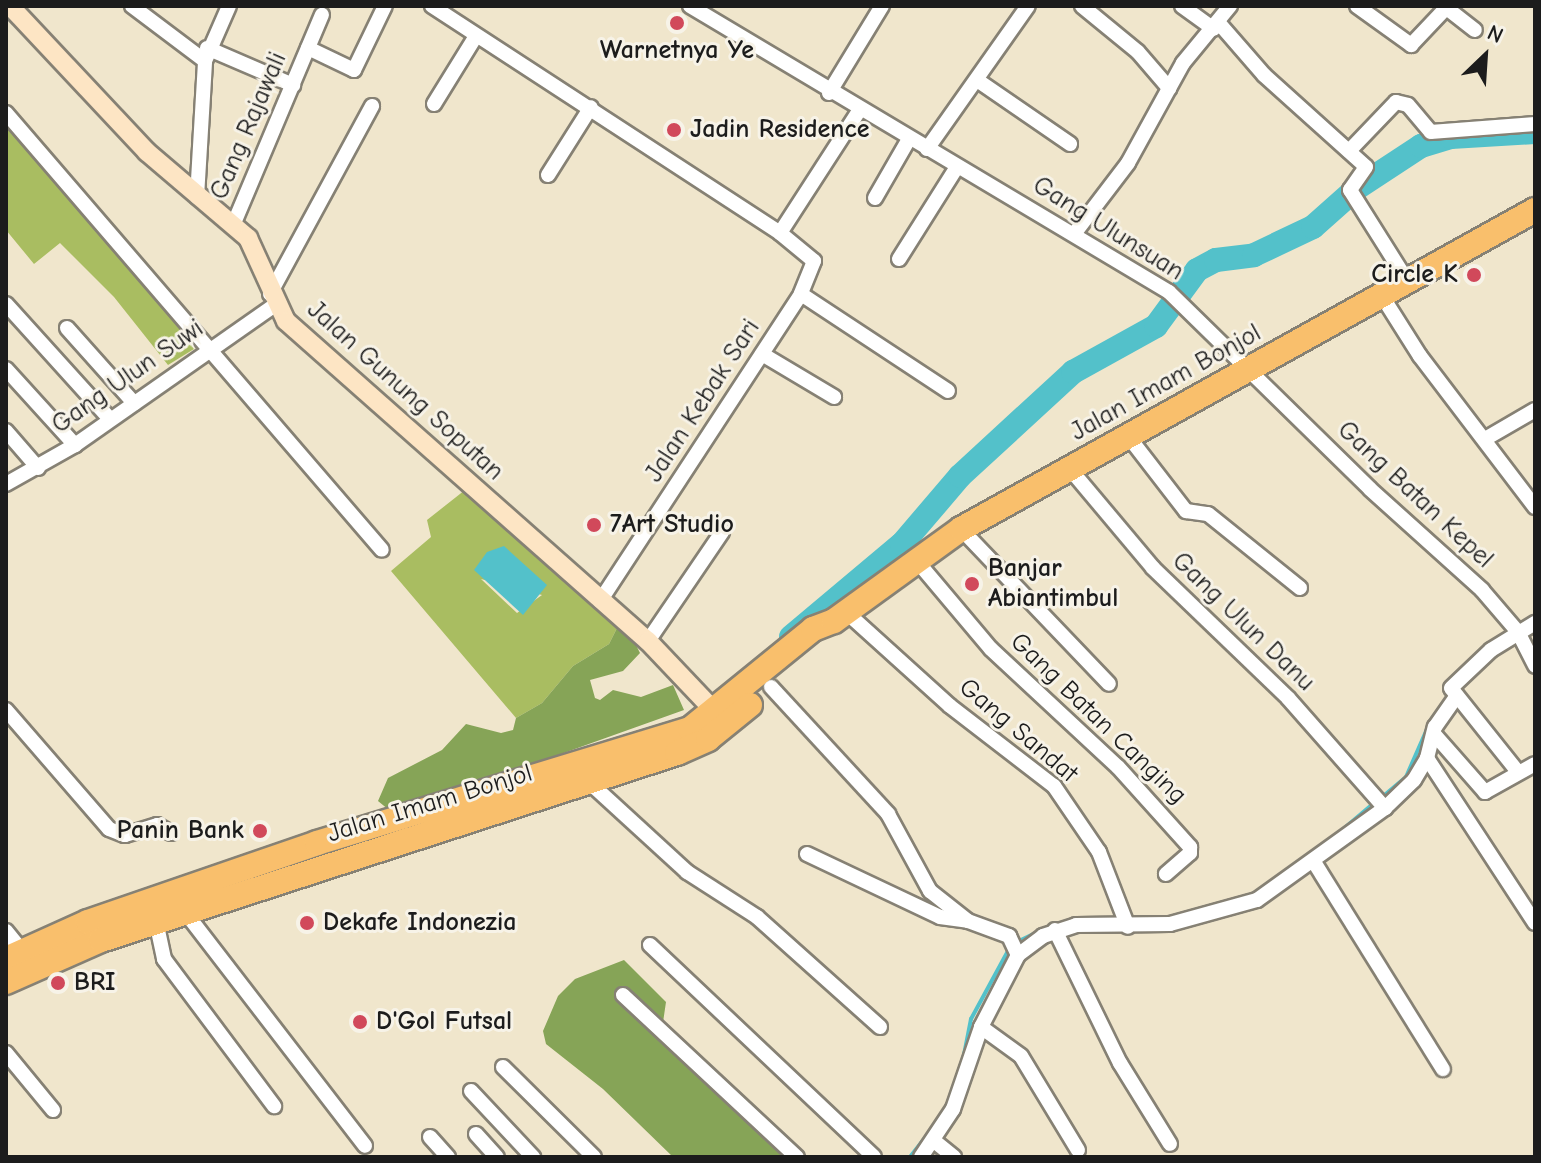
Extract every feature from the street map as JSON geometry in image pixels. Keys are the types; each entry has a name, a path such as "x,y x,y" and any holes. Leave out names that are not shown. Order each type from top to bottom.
{"highway":[{"name":"Jalan Imam Bonjol","path":"6,982 156,921 590,783 693,747 813,629 840,617 961,529 1535,210"},
{"name":"Jalan Imam Bonjol","path":"14,955 102,917 317,843 669,738 721,719 771,687 822,640 840,617"}],"main road":[{"name":"Jalan Gunung Soputan","path":"10,6 147,152 248,238 273,299 286,321 648,641 694,685 721,719"}],"street":[{"path":"132,6 206,55 293,85"},
{"path":"197,197 206,55 229,6"},
{"name":"Gang Rajawali","path":"308,48 354,70 385,6"},
{"name":"Jalan Kebak Sari","path":"432,6 780,233 814,261 801,294 600,601"},
{"path":"690,6 829,93 927,149 1028,6"},
{"path":"829,93 882,6"},
{"path":"1082,6 1120,35 1169,88"},
{"path":"1182,6 1216,25 1264,75 1367,171 1352,193 1408,282"},
{"path":"1074,234 1128,163 1183,63 1230,6"},
{"path":"1357,6 1411,45 1445,7 1475,30"},
{"name":"Gang Rajawali","path":"234,223 322,15"},
{"path":"434,104 476,36"},
{"path":"977,80 1070,144"},
{"path":"1349,151 1396,102 1408,105 1431,132 1535,124"},
{"path":"273,299 372,106"},
{"path":"548,175 591,107"},
{"path":"780,233 859,111"},
{"path":"6,113 382,550"},
{"path":"875,198 909,139"},
{"name":"Gang Ulunsuan","path":"927,149 1169,292 1251,367"},
{"path":"899,259 957,167"},
{"path":"801,294 948,391"},
{"path":"1382,296 1420,356 1535,507"},
{"name":"Gang Ulun Suwi","path":"6,484 75,445 211,349 273,299"},
{"path":"6,304 110,419"},
{"path":"67,328 134,403"},
{"path":"762,354 834,397"},
{"name":"Gang Batan Kepel","path":"1251,367 1370,489 1482,590 1519,635 1535,666"},
{"path":"6,369 75,445"},
{"path":"1485,439 1535,410"},
{"path":"6,431 38,468"},
{"path":"1128,436 1186,511 1208,514 1300,588"},
{"name":"Gang Ulun Danu","path":"1070,469 1153,568 1288,698 1380,801"},
{"path":"961,529 1109,684"},
{"path":"648,641 722,532"},
{"name":"Gang Batan Canging","path":"916,560 991,649 1118,767 1190,847 1190,853 1166,874"},
{"name":"Gang Sandat","path":"840,617 1054,786 1099,852 1126,920"},
{"path":"921,1157 953,1109 981,1027 1014,947 1055,930 1126,920 1188,921 1245,906 1314,862 1380,801 1414,780 1427,758 1435,727 1454,693 1484,655 1535,623"},
{"path":"771,687 888,814 930,891 968,921 1014,947"},
{"path":"1454,693 1518,772"},
{"path":"6,710 109,829 125,835 157,825 171,833"},
{"path":"1435,735 1485,792 1535,764"},
{"path":"1427,758 1535,923"},
{"path":"590,783 687,872 757,917 880,1027"},
{"path":"807,854 940,917 968,921"},
{"path":"1314,862 1443,1069"},
{"path":"185,912 365,1146"},
{"path":"156,921 164,959 274,1106"},
{"path":"1055,930 1120,1063 1170,1144"},
{"path":"6,931 14,955"},
{"path":"650,945 874,1157"},
{"path":"623,995 797,1157"},
{"path":"981,1027 1021,1056 1078,1150"},
{"path":"6,1053 53,1110"},
{"path":"503,1067 594,1157"},
{"path":"471,1091 533,1157"},
{"path":"476,1134 497,1157"},
{"path":"430,1137 448,1157"},
{"path":"933,1140 954,1157"}],"green space":[{"path":"6,122 194,336 189,339 194,349 168,365 114,297 60,243 34,264 6,230"},
{"path":"465,490 618,626 609,644 573,666 542,703 516,718 391,571 431,537 427,520","holes":["481,579 542,595 517,613"]},
{"path":"618,626 629,631 640,653 623,671 590,680 595,698 600,700 613,690 641,697 673,685 684,710 474,785 389,810 378,801 388,778 442,750 466,724 501,733 513,730 516,718 542,703 573,666 609,644"},
{"path":"624,960 666,1002 661,1036 789,1157 673,1157 603,1089 546,1044 543,1031 558,996 575,979"}],"water":[{"path":"504,546 547,585 523,615 474,570 487,552"}],"waterway":[{"path":"791,637 902,544 960,476 1073,372 1156,326 1197,270 1216,260 1254,255 1313,227 1357,188 1421,146 1451,137 1535,132"},
{"path":"1381,798 1406,777 1431,720 1450,694"},
{"path":"1335,836 1374,803"},
{"path":"1055,925 1113,918"},
{"path":"1015,943 1040,931"},
{"path":"963,1060 971,1019 1009,949"},
{"path":"910,1157 927,1135"}],"place":[{"name":"Warnetnya Ye","path":"677,23"},
{"name":"Jadin Residence","path":"674,130"},
{"name":"Circle K","path":"1474,275"},
{"name":"7Art Studio","path":"594,525"},
{"name":"Banjar Abiantimbul","path":"972,584"},
{"name":"Panin Bank","path":"260,831"},
{"name":"Dekafe Indonezia","path":"307,923"},
{"name":"BRI","path":"58,983"},
{"name":"D'Gol Futsal","path":"360,1022"}]}
